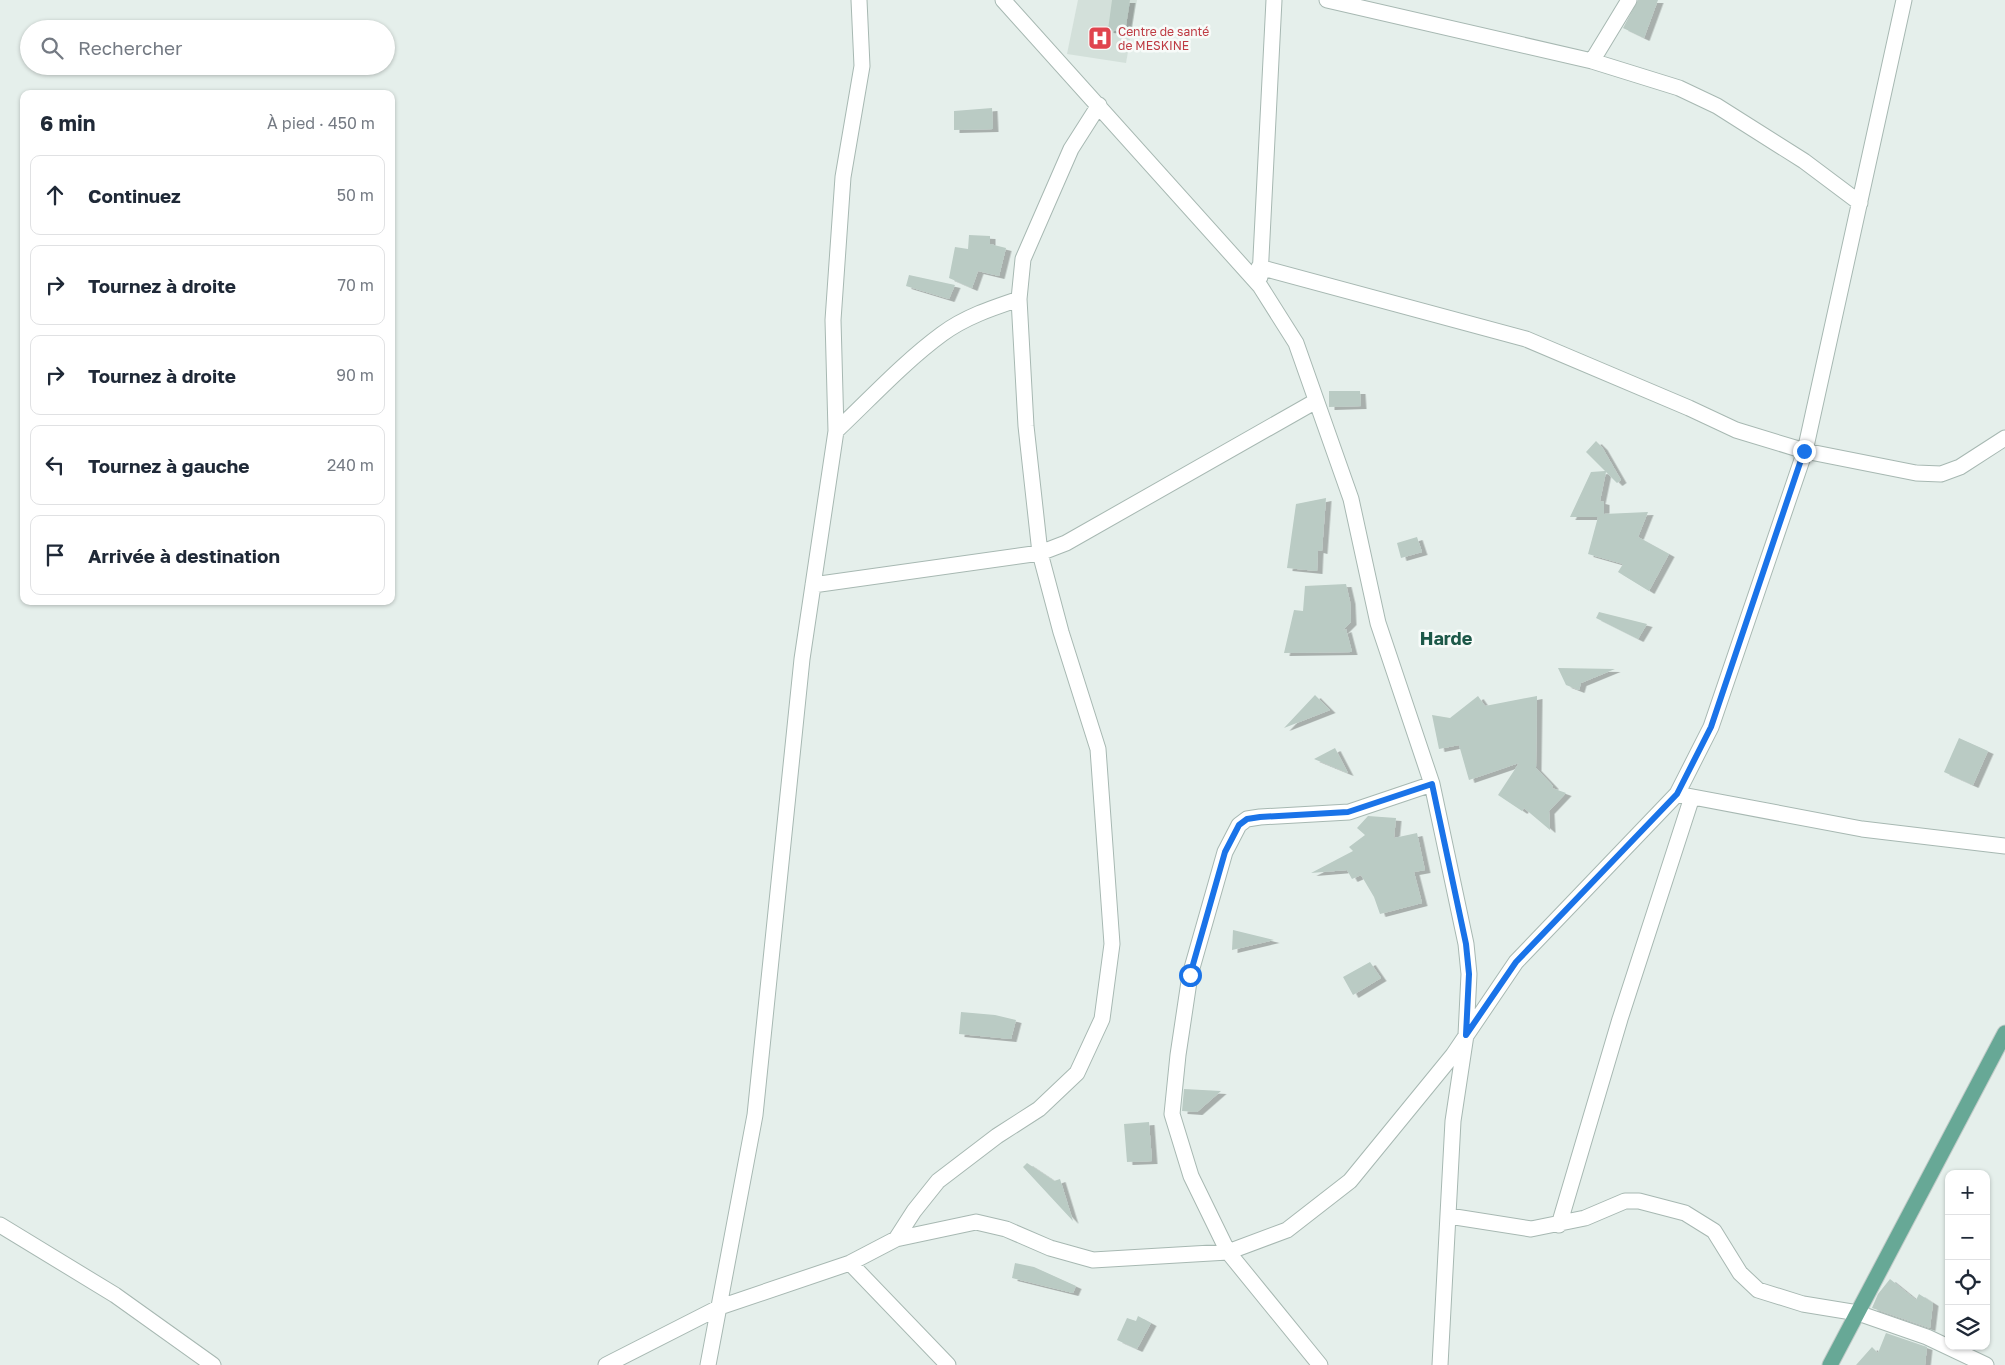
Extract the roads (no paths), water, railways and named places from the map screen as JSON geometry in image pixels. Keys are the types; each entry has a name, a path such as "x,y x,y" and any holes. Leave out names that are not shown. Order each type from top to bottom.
{"main road":[{"path":"1830,1365 2005,1033"}],"street":[{"path":"708,1365 755,1115 801,669 836,431 833,320 843,177 862,66 859,0"},
{"path":"1003,0 1260,286 1296,343 1351,499 1378,623 1432,784 1466,944 1469,974 1466,1035 1453,1121 1440,1365"},
{"path":"1260,286 1274,0"},
{"path":"1327,0 1592,61 1678,88 1717,106 1804,161 1860,203"},
{"path":"1592,61 1629,0"},
{"path":"1559,1225 1684,795 1711,727 1804,451 1904,0"},
{"path":"896,1239 938,1181 998,1136 1039,1109 1077,1072 1102,1018 1112,944 1098,749 1061,632 1040,553 1026,426 1019,299 1023,259 1071,149 1099,105"},
{"path":"1260,267 1526,339 1736,430 1804,451 1916,473 1941,474 1960,467 2005,438"},
{"path":"836,431 913,358 942,334 977,314 1019,299"},
{"path":"813,585 1040,553 1066,543 1316,401"},
{"path":"1320,1365 1228,1252 1191,1176 1172,1114 1178,1055 1190,975 1225,852 1239,825 1247,819 1260,817 1348,812 1432,784"},
{"path":"1684,795 1862,829 2005,846"},
{"path":"606,1365 720,1307 850,1263 896,1239 976,1222 1006,1229 1050,1248 1093,1260 1228,1252 1287,1230 1350,1181 1422,1094 1466,1035 1516,962 1684,795"},
{"path":"1449,1216 1531,1229 1559,1225 1585,1218 1626,1201 1639,1201 1685,1213 1714,1231 1740,1273 1758,1290 1803,1304 1858,1313 1927,1337 1986,1365"},
{"path":"0,1225 115,1294 213,1365"},
{"path":"850,1263 948,1365"}],"place":[{"name":"Centre de santé de MESKINE","path":"1100,38"}],"district":[{"name":"Harde","path":"1446,638"}]}
